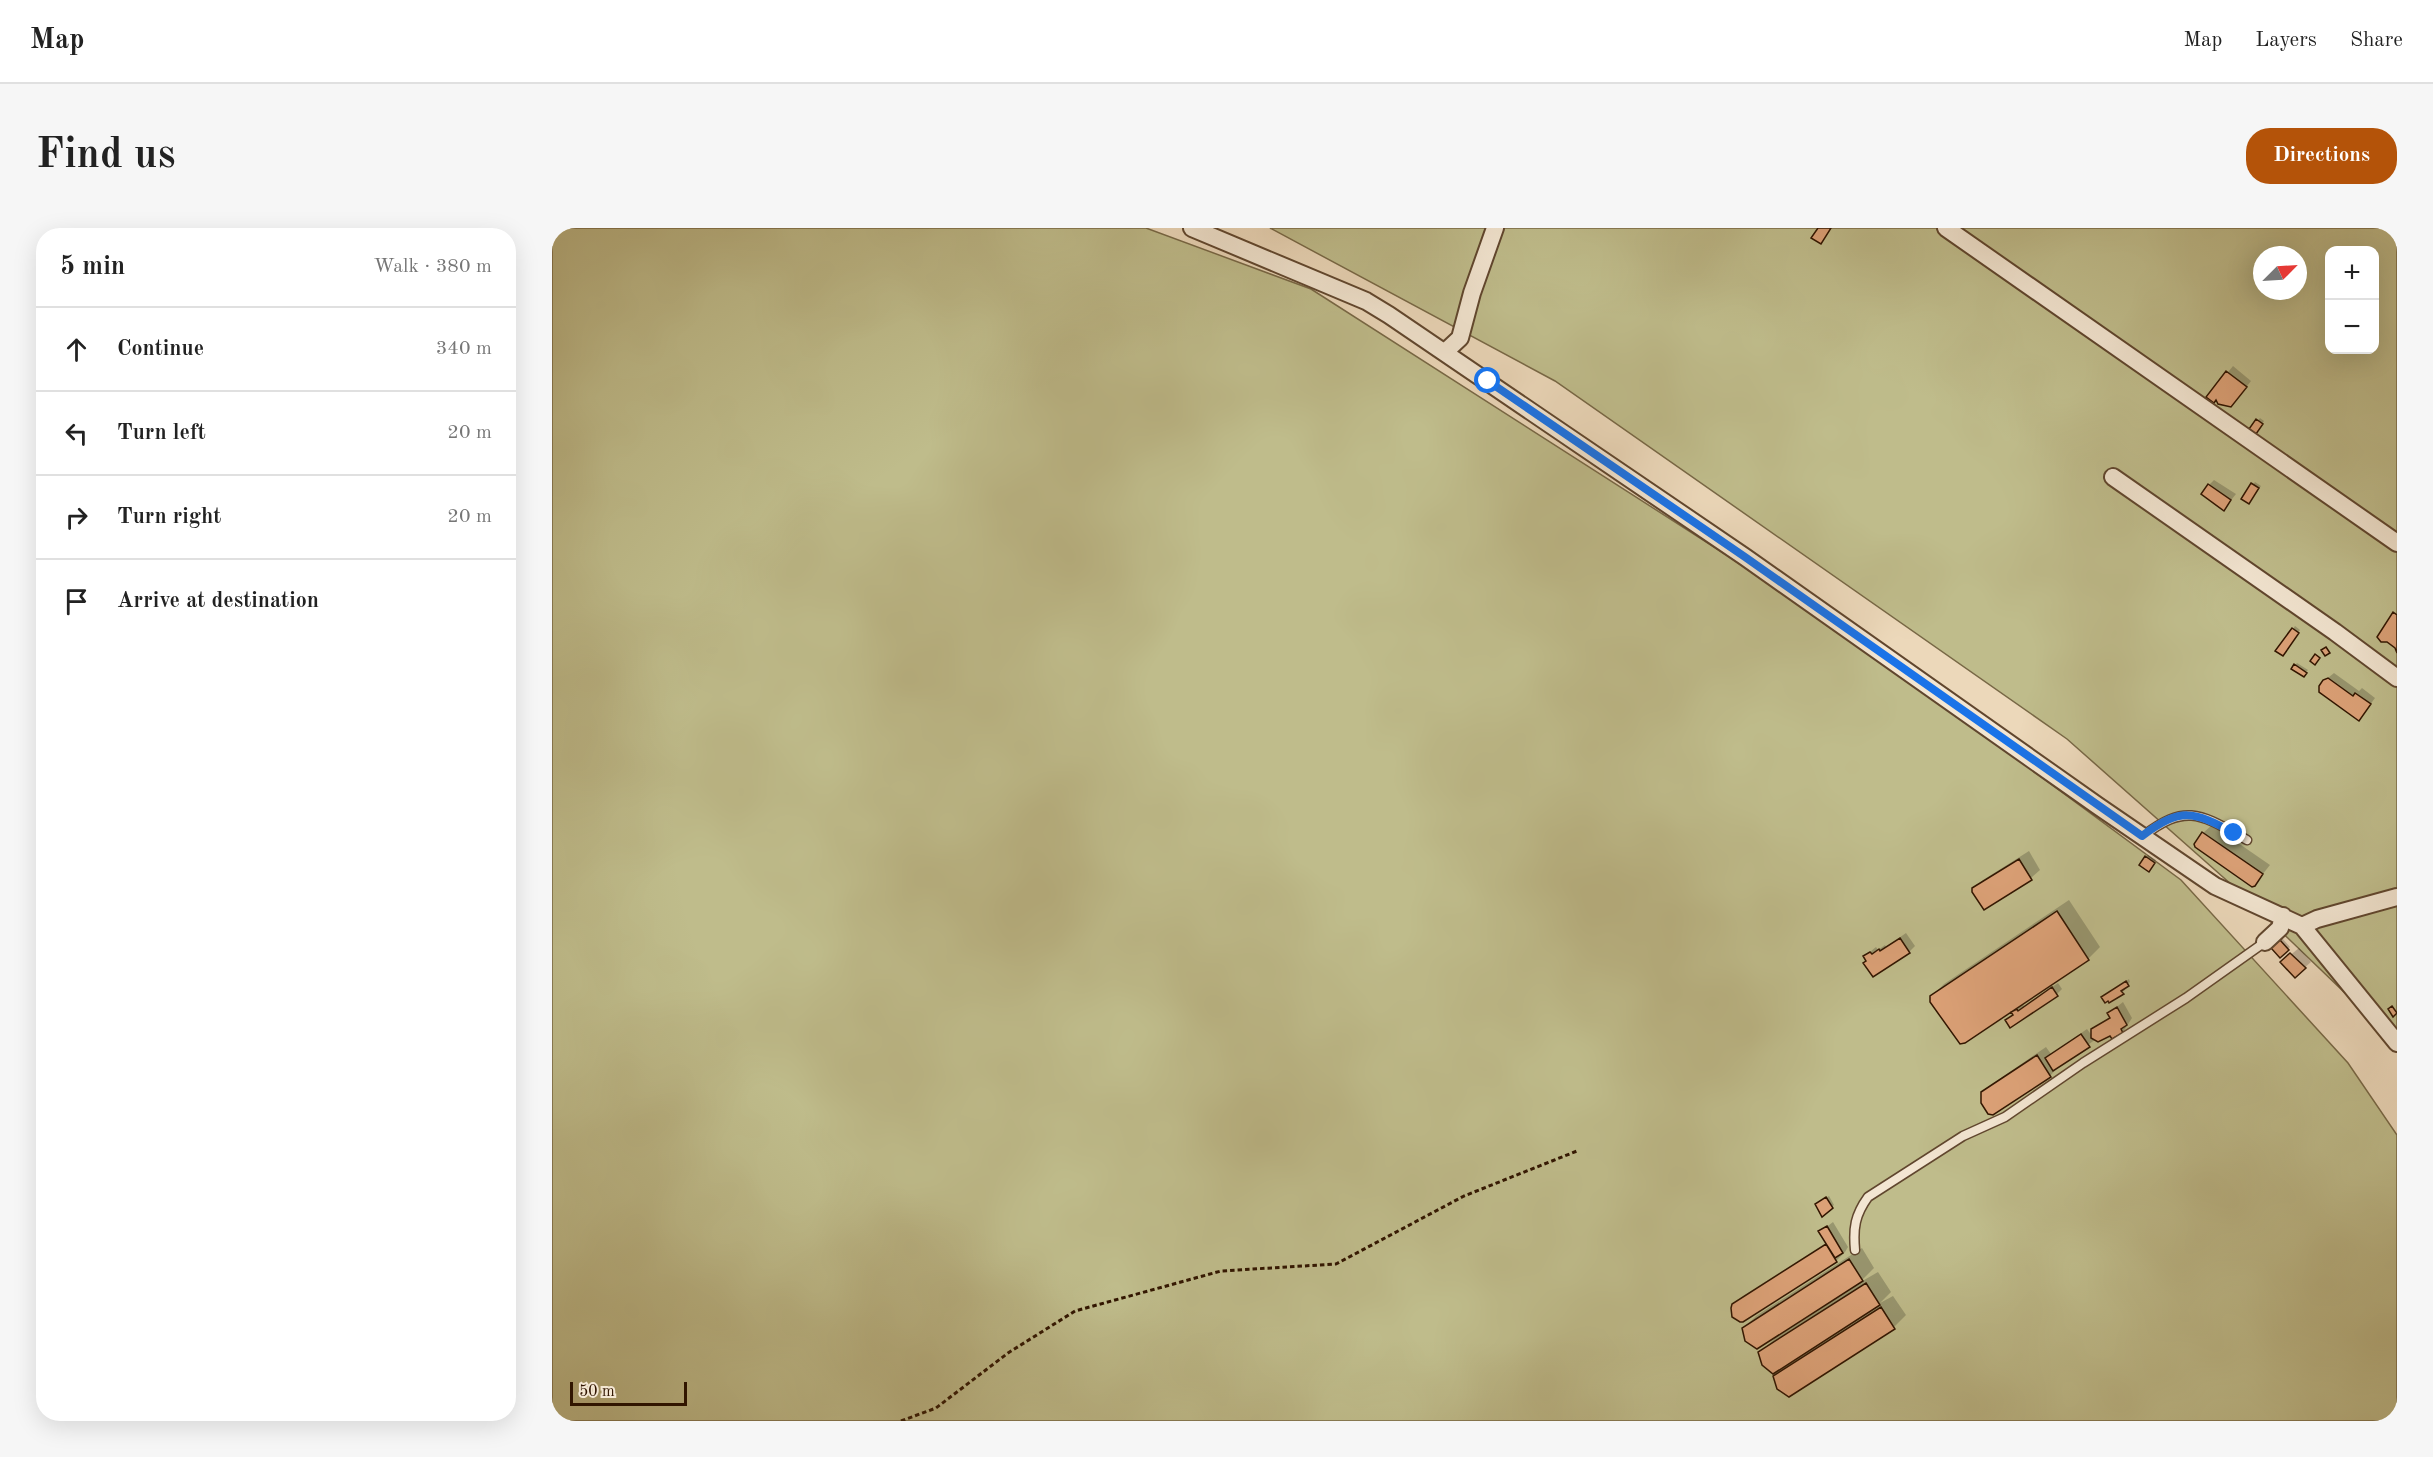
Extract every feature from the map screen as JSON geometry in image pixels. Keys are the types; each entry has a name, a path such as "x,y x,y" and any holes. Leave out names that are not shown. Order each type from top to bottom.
{"street":[{"path":"1192,228 1366,301 1445,352 1745,557 2215,886 2302,926 2397,1043"},
{"path":"1445,352 1460,338 1472,293 1495,228"},
{"path":"1946,228 2397,543"},
{"path":"2113,477 2397,678"},
{"path":"2302,926 2317,919 2397,897"},
{"path":"2265,942 2280,927 2283,916"}],"lane":[{"path":"2142,836 2172,816 2188,815 2209,820 2247,840"},
{"path":"1855,1250 1853,1231 1857,1212 1868,1197 1963,1136 2005,1117 2083,1063 2169,1010 2265,942"}],"path":[{"path":"901,1421 936,1408 1008,1353 1075,1311 1221,1271 1336,1264 1464,1197 1577,1151"}],"shaded area":[{"path":"552,228 1146,228 1311,289 1725,554 1963,719 2181,880 2348,1063 2397,1135 2397,1421 552,1421"},
{"path":"1270,228 2397,228 2397,1043 2241,893 2067,739 1555,381"}],"building":[{"path":"1818,228 1831,228 1821,244 1811,238"},
{"path":"2226,371 2247,387 2231,407 2218,404 2216,400 2214,403 2206,397"},
{"path":"2256,419 2263,424 2256,434 2249,429"},
{"path":"2251,483 2259,488 2249,504 2241,499"},
{"path":"2208,484 2231,500 2224,511 2201,494"},
{"path":"2393,612 2397,615 2397,653 2395,648 2387,642 2381,642 2377,637"},
{"path":"2292,628 2299,633 2283,656 2275,651"},
{"path":"2326,647 2330,653 2325,656 2321,650"},
{"path":"2315,654 2320,658 2315,665 2310,661"},
{"path":"2294,664 2307,673 2304,677 2291,669"},
{"path":"2328,678 2353,696 2355,693 2371,704 2359,721 2319,692 2319,686 2323,680"},
{"path":"2202,832 2263,874 2255,886 2252,887 2195,847 2194,844"},
{"path":"2145,856 2155,863 2149,872 2139,865"},
{"path":"2019,859 2032,880 1984,910 1972,892 1972,888"},
{"path":"2057,911 2089,960 1965,1043 1960,1044 1930,1002 1930,996"},
{"path":"1900,938 1910,953 1873,977 1863,963 1866,961 1863,956 1879,949 1880,951"},
{"path":"2276,940 2280,940 2289,950 2280,958 2271,948"},
{"path":"2290,953 2306,968 2295,978 2280,962"},
{"path":"2126,981 2129,986 2121,991 2124,994 2105,1003 2101,997"},
{"path":"2052,987 2058,996 2010,1028 2005,1020 2013,1015 2011,1012 2017,1009 2018,1011"},
{"path":"2392,1006 2397,1013 2393,1017 2388,1009"},
{"path":"2117,1007 2127,1025 2121,1029 2123,1033 2112,1039 2110,1036 2098,1042 2091,1038 2091,1029 2110,1018 2107,1013"},
{"path":"2081,1034 2090,1047 2053,1071 2045,1058"},
{"path":"2037,1055 2051,1077 1993,1115 1988,1114 1981,1103 1981,1092"},
{"path":"1826,1197 1833,1208 1822,1217 1815,1204"},
{"path":"1827,1226 1843,1253 1835,1258 1818,1231"},
{"path":"1826,1244 1837,1262 1743,1322 1732,1317 1732,1304"},
{"path":"1849,1259 1863,1281 1757,1349 1745,1341 1742,1328"},
{"path":"1866,1283 1880,1305 1773,1374 1762,1365 1758,1352"},
{"path":"1881,1307 1895,1329 1789,1397 1777,1389 1773,1376"}],"route":[{"path":"1488,381 1745,557 2142,836 2172,816 2188,815 2209,820 2234,833"}]}
